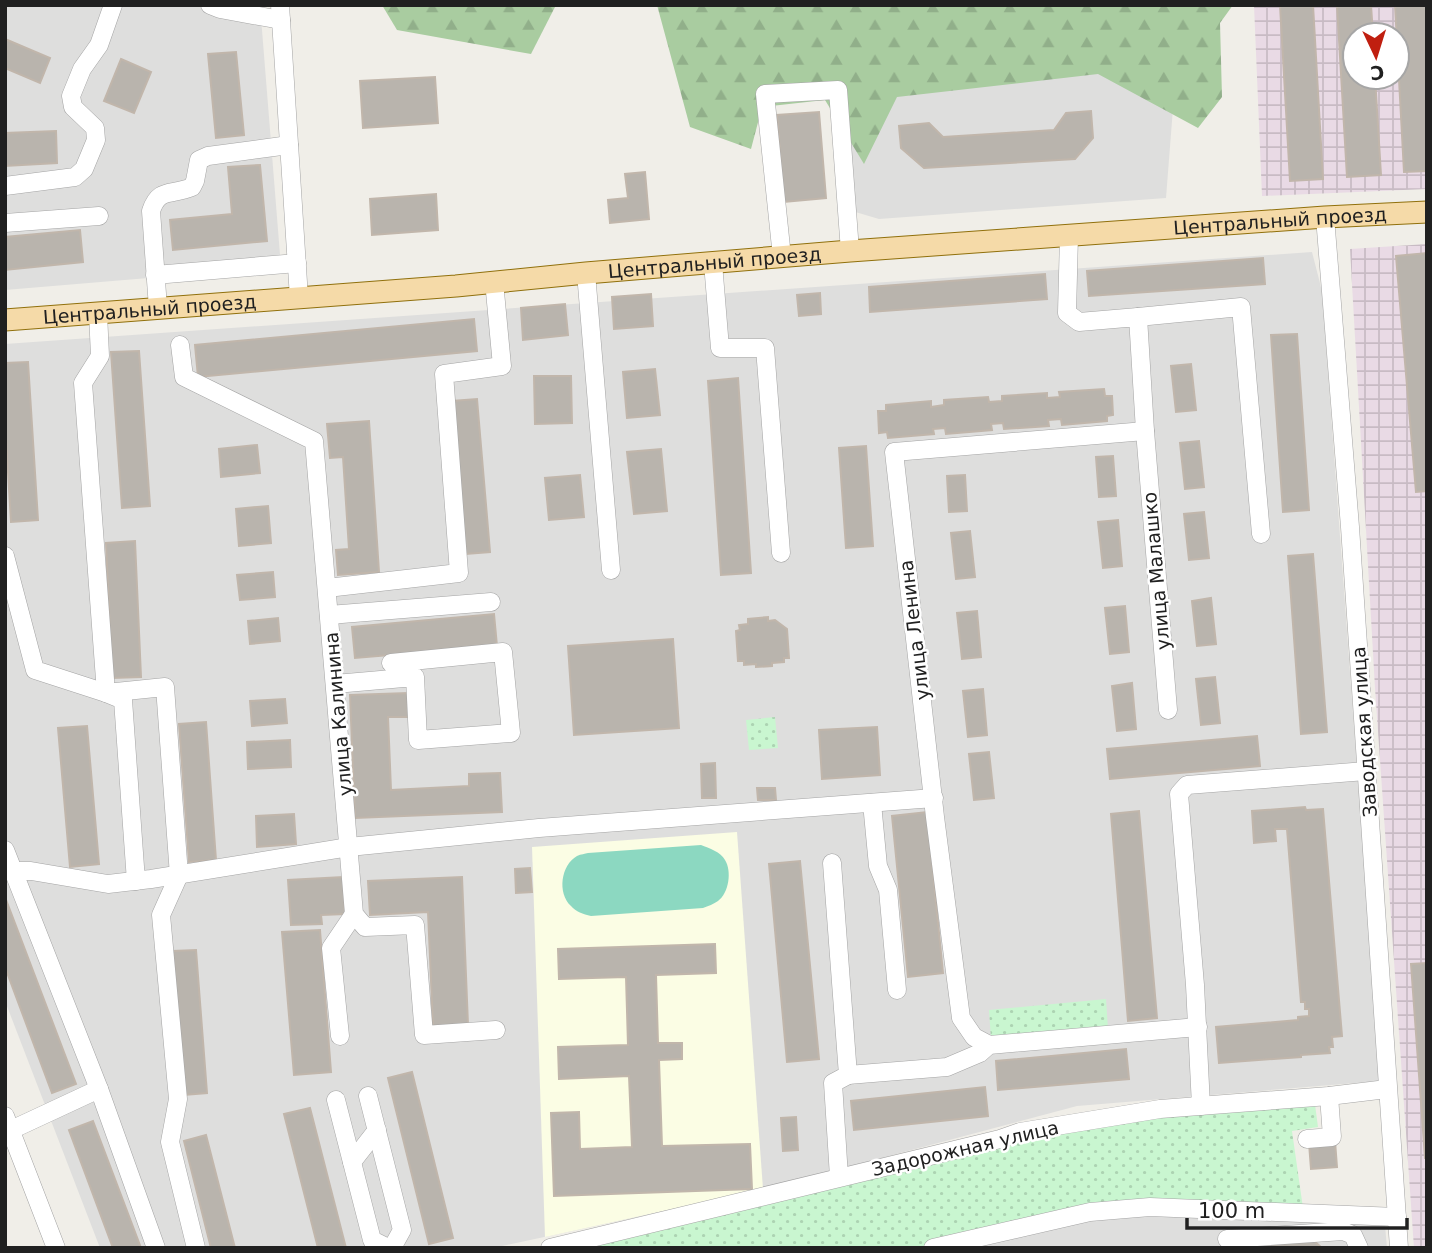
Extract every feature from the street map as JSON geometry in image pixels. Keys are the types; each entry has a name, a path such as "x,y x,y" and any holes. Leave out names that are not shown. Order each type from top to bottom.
{"main road":[{"name":"Центральный проезд","path":"5,320 850,251 1427,212"}],"street":[{"path":"5,186 75,177 84,169 96,139 95,128 72,107 71,96 82,69 99,45 113,5"},
{"path":"210,5 220,9 281,13 299,298"},
{"path":"782,257 765,94 838,90 850,251"},
{"path":"158,308 151,211 156,199 161,195 192,187 199,160 208,156 289,145"},
{"path":"5,223 99,216"},
{"name":"Заводская улица","path":"1325,217 1350,527 1399,1248"},
{"path":"1069,236 1067,313 1079,322 1241,307 1261,534"},
{"path":"155,275 296,262"},
{"path":"713,263 720,348 765,348 781,552"},
{"path":"586,273 611,570"},
{"path":"327,588 459,573 444,374 502,366 494,281"},
{"path":"98,313 100,356 83,383 106,693"},
{"name":"улица Малашко","path":"1138,317 1168,710"},
{"name":"улица Калинина","path":"180,345 184,377 314,440 354,914"},
{"name":"улица Ленина","path":"989,1045 974,1037 961,1018 894,452 1145,431"},
{"path":"5,556 35,670 123,700 136,881"},
{"path":"330,615 491,602"},
{"path":"335,684 415,677 418,740 511,733 503,652 391,663"},
{"path":"106,693 165,687 179,874 161,915 177,1099 170,1142 196,1248"},
{"path":"1201,1106 1198,1027 1179,794 1187,785 1366,771"},
{"path":"9,871 32,871 108,884 349,847 539,828 934,798"},
{"path":"872,803 878,866 888,890 897,990"},
{"path":"5,850 9,871 99,1089 156,1248"},
{"path":"832,863 848,1075"},
{"path":"340,1036 331,947 354,914 365,927 415,925 424,1035 496,1030"},
{"path":"839,1177 834,1083 848,1075 947,1067 980,1053 989,1045 1198,1027"},
{"path":"56,1248 8,1123 99,1089"},
{"name":"Задорожная улица","path":"550,1248 1020,1132 1160,1109 1387,1089"},
{"path":"336,1100 372,1240 390,1248 402,1230 368,1096"},
{"path":"1307,1139 1332,1137 1329,1096"},
{"path":"352,1163 376,1130"},
{"path":"933,1248 972,1243 1090,1212 1150,1207 1397,1217"},
{"path":"1227,1209 1226,1244 1343,1231 1353,1235 1359,1248"}],"shaded area":[{"path":"5,5 260,5 281,267 5,290"},
{"path":"1254,5 1427,5 1427,189 1262,196"},
{"path":"1177,57 1166,198 879,219 852,211 846,84"},
{"path":"1427,244 1427,1248 1414,1248 1375,688 1350,249"},
{"path":"1312,252 1322,291 1380,1081 1077,1106 754,1192 493,1248 100,1248 5,1001 5,344"},
{"path":"737,832 763,1189 545,1237 532,847"},
{"path":"1128,1213 1385,1225 1387,1248 984,1248 984,1240"}],"green space":[{"path":"382,5 556,5 531,54 397,30"},
{"path":"657,5 1233,5 1220,23 1222,97 1198,128 1098,74 897,97 864,164 825,100 762,107 751,149 690,127"},
{"path":"775,717 778,748 749,750 746,720"},
{"path":"701,845 723,857 729,876 722,897 703,908 591,916 575,910 564,894 564,872 578,855"},
{"path":"1106,999 1108,1029 991,1039 989,1010"},
{"path":"1314,1097 1318,1127 1292,1131 1303,1208 1235,1201 1150,1207 938,1248 539,1248 1000,1139"}],"building":[{"path":"1280,5 1313,5 1323,179 1290,181"},
{"path":"1337,5 1371,5 1372,21 1341,21 1341,74"},
{"path":"1395,5 1427,5 1427,171 1404,172 1400,91 1411,91 1411,21 1396,21"},
{"path":"5,39 50,58 40,83 5,68"},
{"path":"236,52 244,135 216,138 208,54"},
{"path":"121,59 151,72 134,113 104,101"},
{"path":"435,77 438,123 363,128 360,81"},
{"path":"1342,91 1376,91 1381,175 1347,177"},
{"path":"1091,111 1093,138 1075,159 924,168 901,148 899,126 929,123 943,137 1054,130 1066,113"},
{"path":"819,112 826,198 784,202 777,115"},
{"path":"56,131 57,163 5,166 5,133"},
{"path":"260,165 267,241 173,250 170,220 232,214 228,167"},
{"path":"645,172 649,219 610,223 608,200 628,198 625,174"},
{"path":"436,194 438,230 372,235 370,199"},
{"path":"80,230 83,262 5,270 5,237"},
{"path":"1427,253 1427,491 1416,492 1396,256"},
{"path":"1263,258 1265,284 1089,296 1087,271"},
{"path":"1045,274 1047,299 870,312 869,287"},
{"path":"820,293 821,314 799,316 797,295"},
{"path":"651,294 653,326 614,329 612,297"},
{"path":"565,304 568,335 523,340 521,308"},
{"path":"474,319 477,351 198,377 195,345"},
{"path":"1297,334 1309,510 1283,512 1271,335"},
{"path":"139,351 150,506 122,508 111,352"},
{"path":"28,362 38,520 11,522 5,422 5,363"},
{"path":"1191,364 1196,410 1176,412 1171,366"},
{"path":"655,369 660,415 627,418 623,372"},
{"path":"534,376 571,376 572,423 535,424"},
{"path":"738,378 751,573 721,575 708,381"},
{"path":"1104,389 1105,396 1112,396 1113,415 1107,416 1107,421 1062,425 1061,419 1048,420 1049,426 1004,429 1003,423 991,424 992,430 946,434 945,428 933,429 934,434 888,438 887,432 879,433 878,411 886,411 886,405 931,401 931,407 944,405 944,400 988,397 989,402 1002,401 1002,396 1047,393 1047,398 1060,397 1059,392"},
{"path":"477,399 490,552 466,554 452,401"},
{"path":"369,421 379,572 338,575 336,550 349,549 343,457 330,458 327,424"},
{"path":"1199,441 1204,487 1185,489 1180,443"},
{"path":"257,445 260,473 221,477 219,449"},
{"path":"866,446 873,546 846,548 839,448"},
{"path":"661,449 667,511 634,514 627,452"},
{"path":"1113,456 1116,496 1099,497 1096,457"},
{"path":"580,475 584,517 549,520 545,478"},
{"path":"965,475 967,511 949,512 947,476"},
{"path":"268,506 271,543 239,546 236,509"},
{"path":"1204,512 1209,558 1189,560 1184,514"},
{"path":"1118,520 1122,566 1103,568 1098,522"},
{"path":"970,531 975,577 956,579 951,533"},
{"path":"135,541 141,677 112,678 106,543"},
{"path":"1313,554 1327,732 1301,734 1288,556"},
{"path":"273,572 275,597 240,600 237,575"},
{"path":"1211,598 1216,644 1197,646 1192,601"},
{"path":"1125,606 1129,652 1110,654 1105,608"},
{"path":"977,611 981,657 962,659 957,613"},
{"path":"494,614 497,646 355,658 352,627"},
{"path":"768,617 768,621 775,620 787,629 789,658 784,658 784,662 772,663 772,666 744,665 744,661 738,661 736,631 740,630 739,625 748,624 748,619"},
{"path":"278,618 280,641 250,644 248,621"},
{"path":"673,639 679,728 574,735 568,646"},
{"path":"1215,677 1220,723 1201,725 1196,679"},
{"path":"1132,683 1136,729 1117,731 1112,686"},
{"path":"983,689 987,735 968,737 963,691"},
{"path":"408,693 409,717 388,717 391,790 469,786 469,774 500,773 502,812 355,818 350,695"},
{"path":"285,699 287,723 252,726 250,701"},
{"path":"206,722 216,860 189,862 179,724"},
{"path":"87,726 99,864 70,867 58,728"},
{"path":"877,727 880,775 822,779 819,730"},
{"path":"1257,736 1260,766 1110,779 1107,749"},
{"path":"290,740 291,767 248,769 247,742"},
{"path":"989,752 994,798 974,800 969,754"},
{"path":"715,763 716,798 702,798 701,764"},
{"path":"757,788 775,788 776,800 758,800"},
{"path":"1305,807 1306,810 1323,809 1342,1036 1332,1037 1333,1047 1329,1047 1330,1053 1219,1063 1216,1027 1298,1020 1298,1017 1309,1016 1305,1002 1301,1002 1287,829 1275,829 1276,841 1254,843 1252,811"},
{"path":"1139,811 1157,1018 1128,1021 1111,814"},
{"path":"927,812 943,973 908,977 892,816"},
{"path":"294,814 296,844 257,847 256,816"},
{"path":"800,861 819,1059 787,1062 769,864"},
{"path":"530,868 532,892 516,893 515,869"},
{"path":"343,877 345,914 321,915 322,924 291,925 288,880"},
{"path":"462,877 468,1025 433,1026 428,912 370,915 368,881"},
{"path":"5,897 76,1084 52,1093 5,967"},
{"path":"320,930 331,1072 294,1075 282,932"},
{"path":"715,944 716,973 656,975 658,1043 682,1043 682,1059 659,1060 662,1146 750,1144 752,1189 554,1196 551,1113 579,1112 580,1149 632,1147 629,1076 559,1079 558,1047 628,1045 626,977 559,979 558,949"},
{"path":"196,950 207,1093 184,1095 173,951"},
{"path":"1427,963 1427,1158 1425,1158 1411,964"},
{"path":"1126,1049 1129,1079 998,1090 996,1061"},
{"path":"412,1072 453,1238 429,1244 388,1078"},
{"path":"985,1087 988,1116 854,1130 851,1101"},
{"path":"310,1108 346,1248 318,1248 284,1114"},
{"path":"796,1117 798,1150 783,1151 781,1118"},
{"path":"93,1121 141,1248 113,1248 69,1130"},
{"path":"206,1135 235,1248 211,1248 184,1141"},
{"path":"1335,1141 1337,1167 1311,1169 1309,1143"},
{"path":"1313,1240 1322,1248 1240,1248 1240,1245"}]}
